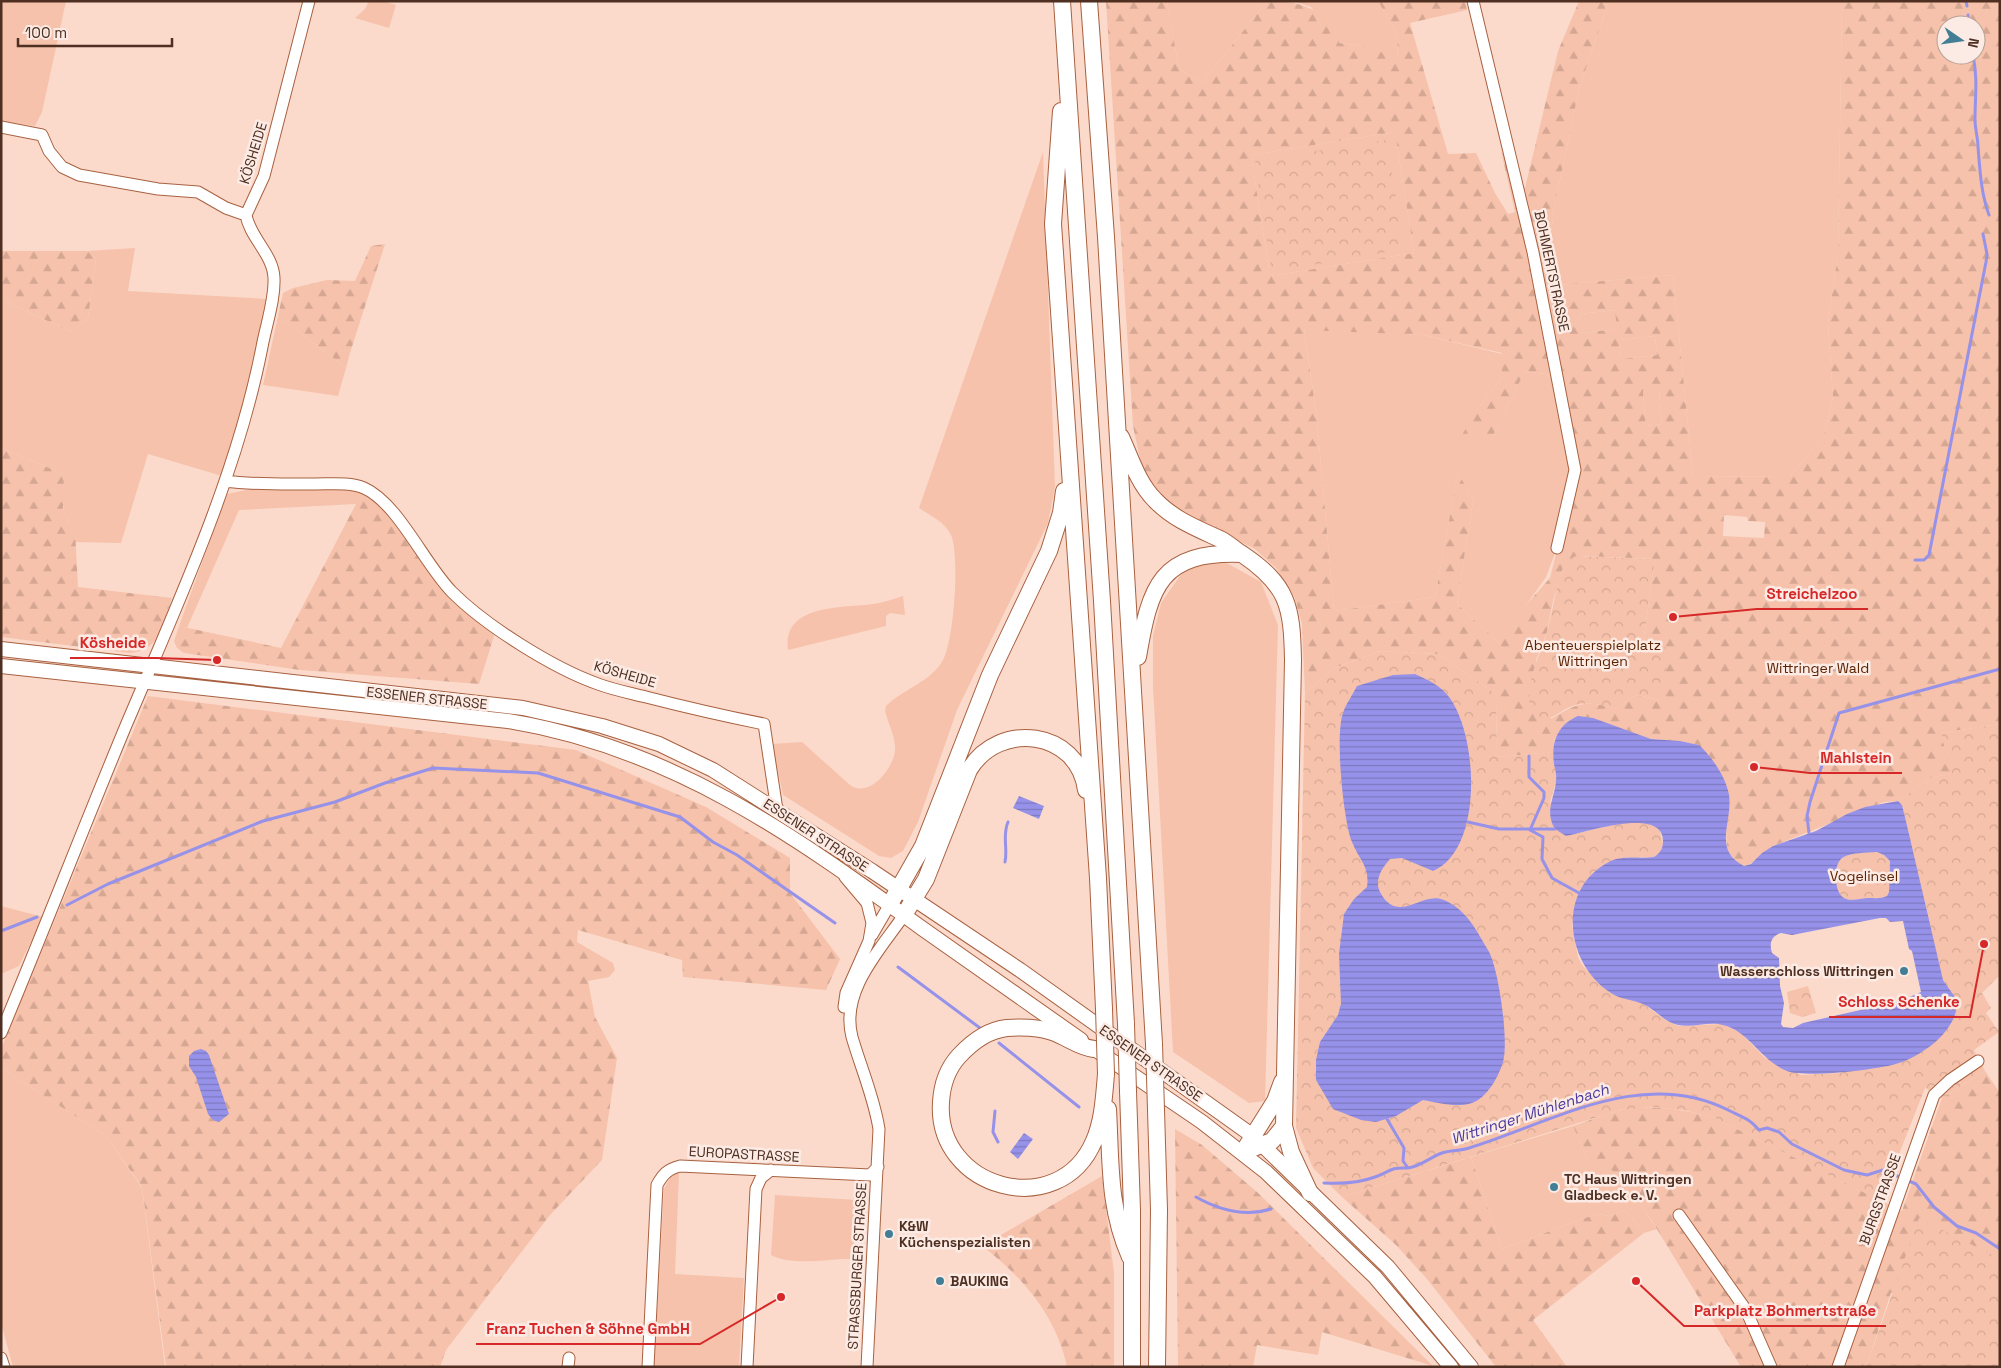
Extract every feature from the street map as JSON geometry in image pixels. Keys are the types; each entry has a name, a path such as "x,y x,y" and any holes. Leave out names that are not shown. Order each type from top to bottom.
{"highway":[{"path":"1062,1 1102,601 1126,1024 1133,1263 1132,1367"},
{"path":"1089,1 1154,1044 1159,1210 1158,1367"},
{"path":"1066,61 1055,174 1053,224 1098,878 1113,1202 1118,1230 1133,1263"},
{"path":"1116,423 1136,473 1146,491 1182,522 1222,540 1268,572 1280,588 1287,605 1292,629 1284,1126 1291,1152 1310,1193"},
{"path":"890,904 912,868 935,819 990,675 1049,551 1061,513 1068,454"},
{"path":"1133,684 1146,612 1154,590 1166,574 1179,564 1197,556 1218,553 1242,554"},
{"path":"904,915 934,862 970,770 977,758 996,744 1019,738 1045,741 1056,746 1064,751 1079,770 1085,786 1092,870 1098,878"},
{"path":"1094,1049 1081,1047 1052,1032 1038,1029 1005,1028 981,1038 966,1048 953,1063 945,1080 940,1113 945,1136 958,1157 976,1174 986,1180 1019,1189 1041,1186 1052,1182 1075,1167 1085,1157 1093,1143 1101,1118 1106,1074"},
{"path":"1258,1141 1284,1077"},
{"path":"1243,1152 1258,1141 1279,1134 1284,1126"}],"main road":[{"name":"ESSENER STRASSE","path":"1,649 523,708 602,726 659,744 706,766 899,889 1020,970 1258,1141 1388,1267 1471,1367"},
{"name":"ESSENER STRASSE","path":"1,666 508,722 562,732 652,762 708,788 750,810 834,865 1243,1152 1375,1277 1450,1367"}],"street":[{"name":"KÖSHEIDE","path":"246,215 264,176 309,1"},
{"name":"BOHMERTSTRASSE","path":"1473,1 1533,252 1574,462 1575,470 1557,548"},
{"path":"1,127 42,135 49,152 62,167 80,175 158,189 198,192 226,208 246,215 253,235 270,262 274,281 254,391 225,481 147,682 121,738 1,1033"},
{"name":"KÖSHEIDE","path":"225,481 242,484 342,484 362,487 377,495 406,528 451,591 471,609 531,650 567,670 599,684 706,712 764,724 777,810"},
{"path":"834,865 867,904 872,923 869,941"},
{"path":"860,1060 846,1036 843,1012 846,993 869,941 890,904"},
{"path":"878,1167 879,1129 875,1108 852,1036 849,1017 852,998 863,976 904,915"},
{"name":"BURGSTRASSE","path":"1838,1367 1934,1095 1950,1080 1978,1061"},
{"name":"EUROPASTRASSE","path":"648,1367 657,1185 662,1176 671,1168 680,1166 870,1175 878,1167"},
{"name":"STRASSBURGER STRASSE","path":"867,1367 878,1167"},
{"path":"747,1367 756,1189 760,1178 771,1170"},
{"path":"1680,1215 1746,1310 1771,1367"},
{"path":"1,1358 4,1367"}],"green space":[{"path":"1,1 66,1 42,112 35,126 1,121"},
{"path":"369,1 383,1 396,5 389,28 355,18 365,9"},
{"name":"Wittringer Wald","path":"1106,1 1167,1 1179,69 1202,83 1267,1 1288,2 1312,9 1338,24 1339,43 1371,47 1398,60 1397,34 1378,1 1465,1 1467,10 1410,23 1448,154 1476,153 1495,193 1508,214 1515,212 1501,151 1525,188 1558,51 1579,1 1609,1 1579,89 1554,209 1545,286 1673,275 1693,476 1790,477 1824,435 1833,398 1828,323 1838,253 1842,1 2000,1 2000,724 1941,733 1952,773 1931,778 1898,801 1884,802 1773,846 1744,866 1736,862 1727,850 1726,825 1729,807 1699,745 1680,741 1651,739 1612,726 1555,738 1553,752 1497,757 1496,694 1438,654 1380,651 1335,668 1305,693 1302,624 1294,596 1276,568 1255,549 1186,515 1161,495 1142,468 1133,426","holes":["1395,132 1414,253 1270,276 1251,155","1615,310 1617,329 1582,333 1579,314","1304,330 1424,335 1502,353 1502,377 1477,410 1462,435 1492,438 1525,371 1558,376 1575,470 1566,514 1550,578 1517,615 1499,643 1457,604 1473,501 1458,472 1435,597 1334,611 1317,420","1655,336 1657,355 1621,359 1619,340","1659,389 1662,424 1646,426 1643,391","1724,515 1747,517 1748,521 1765,522 1764,538 1723,536","1584,556 1655,559 1643,643 1660,700 1636,695 1617,709 1597,704 1582,704 1551,719 1536,660 1547,632 1553,601 1563,568"]},
{"path":"1167,1 1267,1 1202,83 1179,69"},
{"path":"1293,1 1378,1 1397,34 1398,61 1371,47 1339,43 1311,7"},
{"path":"1609,1 1842,1 1838,253 1828,323 1833,398 1824,435 1790,477 1693,476 1673,275 1545,286 1554,209 1579,89"},
{"path":"1395,132 1414,253 1270,276 1251,155"},
{"path":"1386,140 1405,249 1272,272 1255,161"},
{"path":"1043,152 1055,487 1048,523 957,710 918,822 903,851 891,858 879,856 783,795 772,744 802,742 850,785 857,788 865,788 872,785 885,773 894,757 895,745 885,711 886,706 924,680 938,668 943,660 947,650 953,617 954,546 951,535 945,526 919,508"},
{"path":"385,244 346,368 278,316 283,293 293,288 327,280 355,281 371,246"},
{"path":"135,248 128,291 267,299 250,385 222,476 148,454 121,543 76,542 74,532 65,515 63,506 64,474 1,448 1,299 71,332 88,318 96,259 87,251"},
{"path":"1,251 87,251 96,259 88,318 71,332 1,299"},
{"path":"1616,310 1618,329 1581,333 1579,314"},
{"path":"278,316 346,368 338,396 263,385"},
{"path":"1304,329 1424,335 1502,354 1502,377 1477,410 1492,438 1525,371 1558,376 1575,470 1557,548 1546,577 1499,643 1457,604 1473,501 1458,473 1435,597 1334,611 1317,420"},
{"path":"1655,336 1657,355 1621,359 1619,340"},
{"path":"1659,389 1662,424 1646,426 1643,390"},
{"path":"1,448 64,474 63,508 68,521 75,529 78,587 172,598 159,634 148,647 130,653 1,637"},
{"path":"256,488 347,488 365,493 356,504 239,510 187,628 179,626 227,494"},
{"path":"365,493 378,502 446,594 495,633 479,684 300,670 184,653 177,648 174,641 179,626 281,648 356,504"},
{"name":"Abenteuerspielplatz Wittringen","path":"1576,556 1655,559 1643,643 1669,648 1661,700 1636,695 1617,709 1594,704 1582,704 1570,707 1547,719 1538,719 1530,705 1529,690 1531,681 1547,632 1560,577 1566,563"},
{"path":"1223,561 1261,582 1278,625 1265,1101 1249,1103 1173,1052 1153,686 1153,636 1161,603 1187,566"},
{"path":"903,596 905,615 890,613 886,616 886,626 788,650 789,635 794,624 804,616 831,608 884,602"},
{"path":"1380,651 1438,654 1496,694 1497,757 1553,752 1557,778 1550,802 1566,836 1627,823 1639,822 1659,828 1663,844 1660,853 1654,857 1621,858 1594,872 1582,888 1577,899 1572,926 1578,957 1582,965 1609,992 1642,1003 1667,1021 1679,1026 1722,1024 1740,1032 1764,1057 1801,1075 1838,1073 1898,1063 1937,1039 1955,1016 1950,990 1943,980 1938,965 1905,817 1902,805 1898,801 1931,778 1951,773 1941,733 2000,724 2000,975 1982,993 1991,1008 1986,1013 1999,1032 1974,1050 1985,1071 1942,1098 1925,1088 1888,1182 1877,1199 1715,1118 1683,1110 1652,1107 1620,1110 1342,1197 1313,1168 1296,1128 1305,693 1335,668"},
{"path":"148,696 576,750 706,807 790,858 790,893 840,959 826,990 683,977 682,960 578,930 577,942 613,963 615,970 609,977 588,981 595,1017 617,1058 602,1160 550,1215 446,1350 440,1367 166,1367 142,1187 106,1136 1,1068 1,1049"},
{"name":"Vogelinsel","path":"1877,852 1884,855 1890,861 1889,892 1887,896 1853,900 1844,898 1838,890 1836,879 1839,862 1842,858 1850,855"},
{"path":"1,906 43,917 19,966 1,974"},
{"path":"1808,986 1816,1013 1802,1017 1790,1013 1787,992"},
{"path":"1,1068 106,1136 142,1188 165,1367 13,1367 1,1323"},
{"path":"1985,1071 2000,1093 2000,1261 1891,1293 1866,1367 1741,1367 1652,1221 1612,1170 1602,1173 1587,1158 1573,1126 1616,1111 1634,1108 1680,1110 1715,1118 1902,1211 1942,1098"},
{"name":"TC Haus Wittringen Gladbeck e. V.","path":"1573,1126 1587,1158 1612,1170 1657,1229 1644,1233 1625,1210 1610,1216 1596,1214 1502,1249 1471,1157"},
{"path":"1175,1129 1202,1145 1257,1192 1433,1366 1322,1332 1318,1355 1257,1345 1253,1367 1178,1367"},
{"path":"1471,1157 1502,1249 1596,1214 1610,1216 1625,1210 1644,1233 1533,1320 1567,1367 1496,1367 1427,1279 1396,1245 1342,1197"},
{"path":"679,1172 675,1274 744,1278 739,1367 654,1367 664,1189 672,1174"},
{"path":"1102,1176 1114,1273 1114,1367 1067,1367 1055,1331 1036,1299 1011,1271 982,1246"},
{"path":"775,1195 857,1200 853,1259 790,1261 771,1255"},
{"path":"1919,1218 2000,1259 2000,1367 1866,1367"}],"shaded area":[{"path":"1415,674 1442,689 1459,714 1466,737 1470,763 1471,790 1468,816 1461,840 1450,859 1433,871 1402,858 1390,859 1380,874 1378,888 1387,902 1394,906 1402,907 1436,898 1452,904 1470,921 1488,950 1496,972 1502,1005 1505,1052 1499,1074 1487,1092 1472,1103 1454,1105 1423,1100 1396,1116 1376,1122 1361,1120 1333,1109 1316,1080 1316,1060 1320,1042 1338,1015 1341,1004 1339,954 1344,914 1354,899 1367,887 1368,880 1365,868 1352,842 1346,816 1341,777 1341,724 1344,710 1357,686 1393,675"},
{"path":"1578,716 1593,718 1651,739 1680,741 1699,745 1709,755 1725,781 1729,795 1726,844 1734,859 1744,866 1751,864 1762,853 1773,846 1816,831 1847,814 1865,807 1898,801 1902,805 1943,980 1957,1000 1956,1011 1946,1031 1919,1054 1889,1066 1842,1072 1796,1073 1787,1071 1769,1060 1748,1039 1732,1028 1718,1024 1678,1025 1668,1021 1643,1004 1611,993 1596,980 1584,964 1576,946 1573,927 1574,908 1580,890 1592,874 1609,862 1625,858 1654,857 1661,850 1663,841 1660,831 1651,825 1638,823 1622,824 1566,836 1555,829 1550,816 1550,810 1556,778 1553,756 1555,742 1560,730","holes":["1877,852 1884,855 1890,861 1889,892 1887,896 1853,900 1844,898 1838,890 1836,878 1839,861 1850,855","1886,918 1890,922 1903,921 1921,992 1900,1001 1803,1023 1793,1028 1783,1027 1781,1024 1784,1003 1780,986 1779,958 1772,953 1771,944 1773,938 1781,933 1792,935"]},
{"path":"1019,796 1044,806 1039,819 1013,808"},
{"path":"201,1049 209,1055 229,1114 219,1122 213,1120 208,1114 196,1077 189,1066 189,1056 194,1051"},
{"path":"1024,1133 1033,1139 1018,1159 1010,1152"}],"waterway":[{"path":"1966,1 1967,6"},
{"path":"1975,65 1975,123 1981,182 1989,215"},
{"path":"1915,560 1924,560 1929,555 1986,262 1987,254 1983,234"},
{"path":"1809,833 1807,816 1810,802 1839,713 2000,669"},
{"path":"1529,756 1529,777 1544,792 1544,798 1530,830 1543,837 1542,859 1552,878 1579,893"},
{"path":"67,905 108,884 263,821 335,802 385,783 433,768 538,773 680,817 713,842 737,855 835,923"},
{"path":"1005,862 1005,832 1008,822"},
{"path":"1468,822 1499,829 1555,829"},
{"path":"1,931 37,917"},
{"path":"898,967 980,1028"},
{"path":"999,1043 1079,1107"},
{"name":"Wittringer Mühlenbach","path":"1387,1119 1404,1148 1403,1161 1408,1168 1442,1153 1469,1148 1564,1113 1597,1103 1630,1096 1663,1094 1696,1098 1741,1116 1759,1130 1767,1128 1779,1132 1792,1144 1844,1170 1867,1175 1883,1170 1916,1184 1934,1207 1957,1226 1976,1233 2000,1249"},
{"path":"995,1111 993,1132 998,1142"},
{"path":"1324,1183 1356,1182 1375,1177 1393,1169 1407,1168"},
{"path":"1196,1197 1232,1211 1252,1212 1271,1209"}],"place":[{"name":"Streichelzoo","path":"1673,617"},
{"name":"Kösheide","path":"217,660"},
{"name":"Mahlstein","path":"1754,767"},
{"name":"Schloss Schenke","path":"1984,944"},
{"name":"Wasserschloss Wittringen","path":"1904,971"},
{"name":"TC Haus Wittringen Gladbeck e. V.","path":"1554,1187"},
{"name":"K&W Küchenspezialisten","path":"889,1234"},
{"name":"BAUKING","path":"940,1281"},
{"name":"Parkplatz Bohmertstraße","path":"1636,1281"},
{"name":"Franz Tuchen & Söhne GmbH","path":"781,1297"}]}
